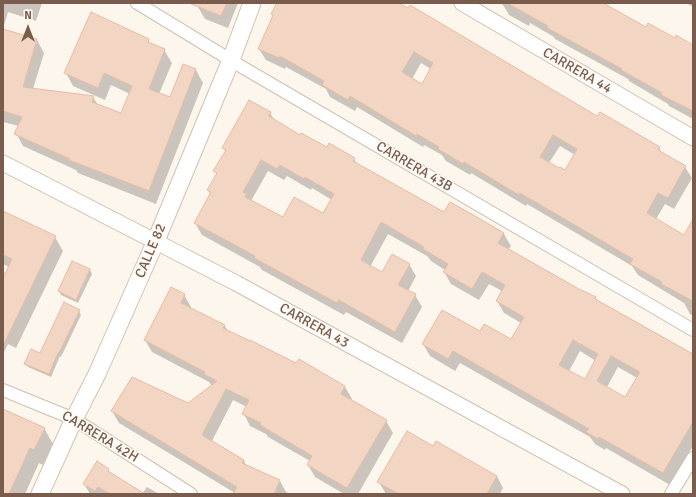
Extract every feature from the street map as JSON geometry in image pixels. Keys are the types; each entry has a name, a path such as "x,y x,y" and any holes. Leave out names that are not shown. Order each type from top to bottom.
{"main road":[{"name":"CALLE 82","path":"40,494 74,419 97,374 155,242 231,60 252,3"}],"street":[{"name":"CARRERA 43B","path":"137,3 231,60 693,330"},
{"name":"CARRERA 44","path":"462,3 693,138"},
{"name":"CARRERA 43","path":"3,163 236,283 622,494"},
{"name":"CARRERA 42H","path":"3,390 74,419 191,494"},
{"path":"671,494 693,458"}],"building":[{"path":"189,3 227,3 221,16"},
{"path":"277,3 399,3 408,8 410,5 597,116 600,112 660,147 658,150 686,166 668,198 658,193 647,213 684,235 693,219 693,301 661,284 662,282 630,264 633,259 520,193 519,195 464,162 463,164 438,149 439,147 417,134 416,136 350,96 348,100 322,85 324,81 280,56 279,58 258,49 273,15 271,14","holes":["414,52 433,63 422,84 402,72","553,135 577,149 565,170 540,157"]},
{"path":"507,3 603,3 646,27 648,23 675,38 676,35 693,45 693,111 661,95 662,93 621,70 622,69 547,28 548,26"},
{"path":"91,12 149,39 148,42 165,49 149,89 170,97 183,64 196,69 149,191 69,160 70,159 14,134 22,117 3,111 3,29 37,39 23,87 94,96 92,102 121,113 132,86 104,73 98,88 64,73"},
{"path":"249,100 271,112 269,116 300,135 301,133 327,147 329,143 355,158 353,161 444,212 450,202 475,216 504,233 498,243 596,297 595,299 693,354 693,422 663,473 599,437 598,439 586,432 589,429 453,351 448,359 422,344 442,310 480,331 484,324 511,339 524,317 496,301 505,285 482,272 472,289 443,272 448,264 423,249 424,247 381,222 361,260 382,272 392,254 410,264 398,285 416,294 395,332 339,300 337,303 254,258 255,256 194,223 211,192 207,190 217,173 213,171 226,150 222,148","holes":["261,160 277,169 280,165 304,179 305,177 334,194 323,213 294,197 283,217 245,197 247,194 243,192","573,340 598,354 585,379 559,365","611,356 640,372 625,397 597,381"]},
{"path":"3,211 56,236 3,346 3,278 12,259 3,255"},
{"path":"72,261 90,269 76,300 58,291"},
{"path":"171,287 185,294 181,303 225,325 223,328 296,363 299,359 345,386 341,394 387,420 347,488 307,465 312,456 260,425 261,423 242,414 249,400 226,389 202,435 244,460 242,463 280,480 274,494 233,494 237,487 111,411 132,377 188,403 217,381 204,374 205,372 144,340"},
{"path":"64,302 80,310 49,374 24,364 31,349 40,353"},
{"path":"3,409 45,428 34,450 30,448 9,494 3,494"},
{"path":"407,431 433,446 436,441 497,476 487,494 399,494 377,482"},
{"path":"97,461 109,469 108,471 145,494 110,494 98,487 95,491 83,484"}]}
